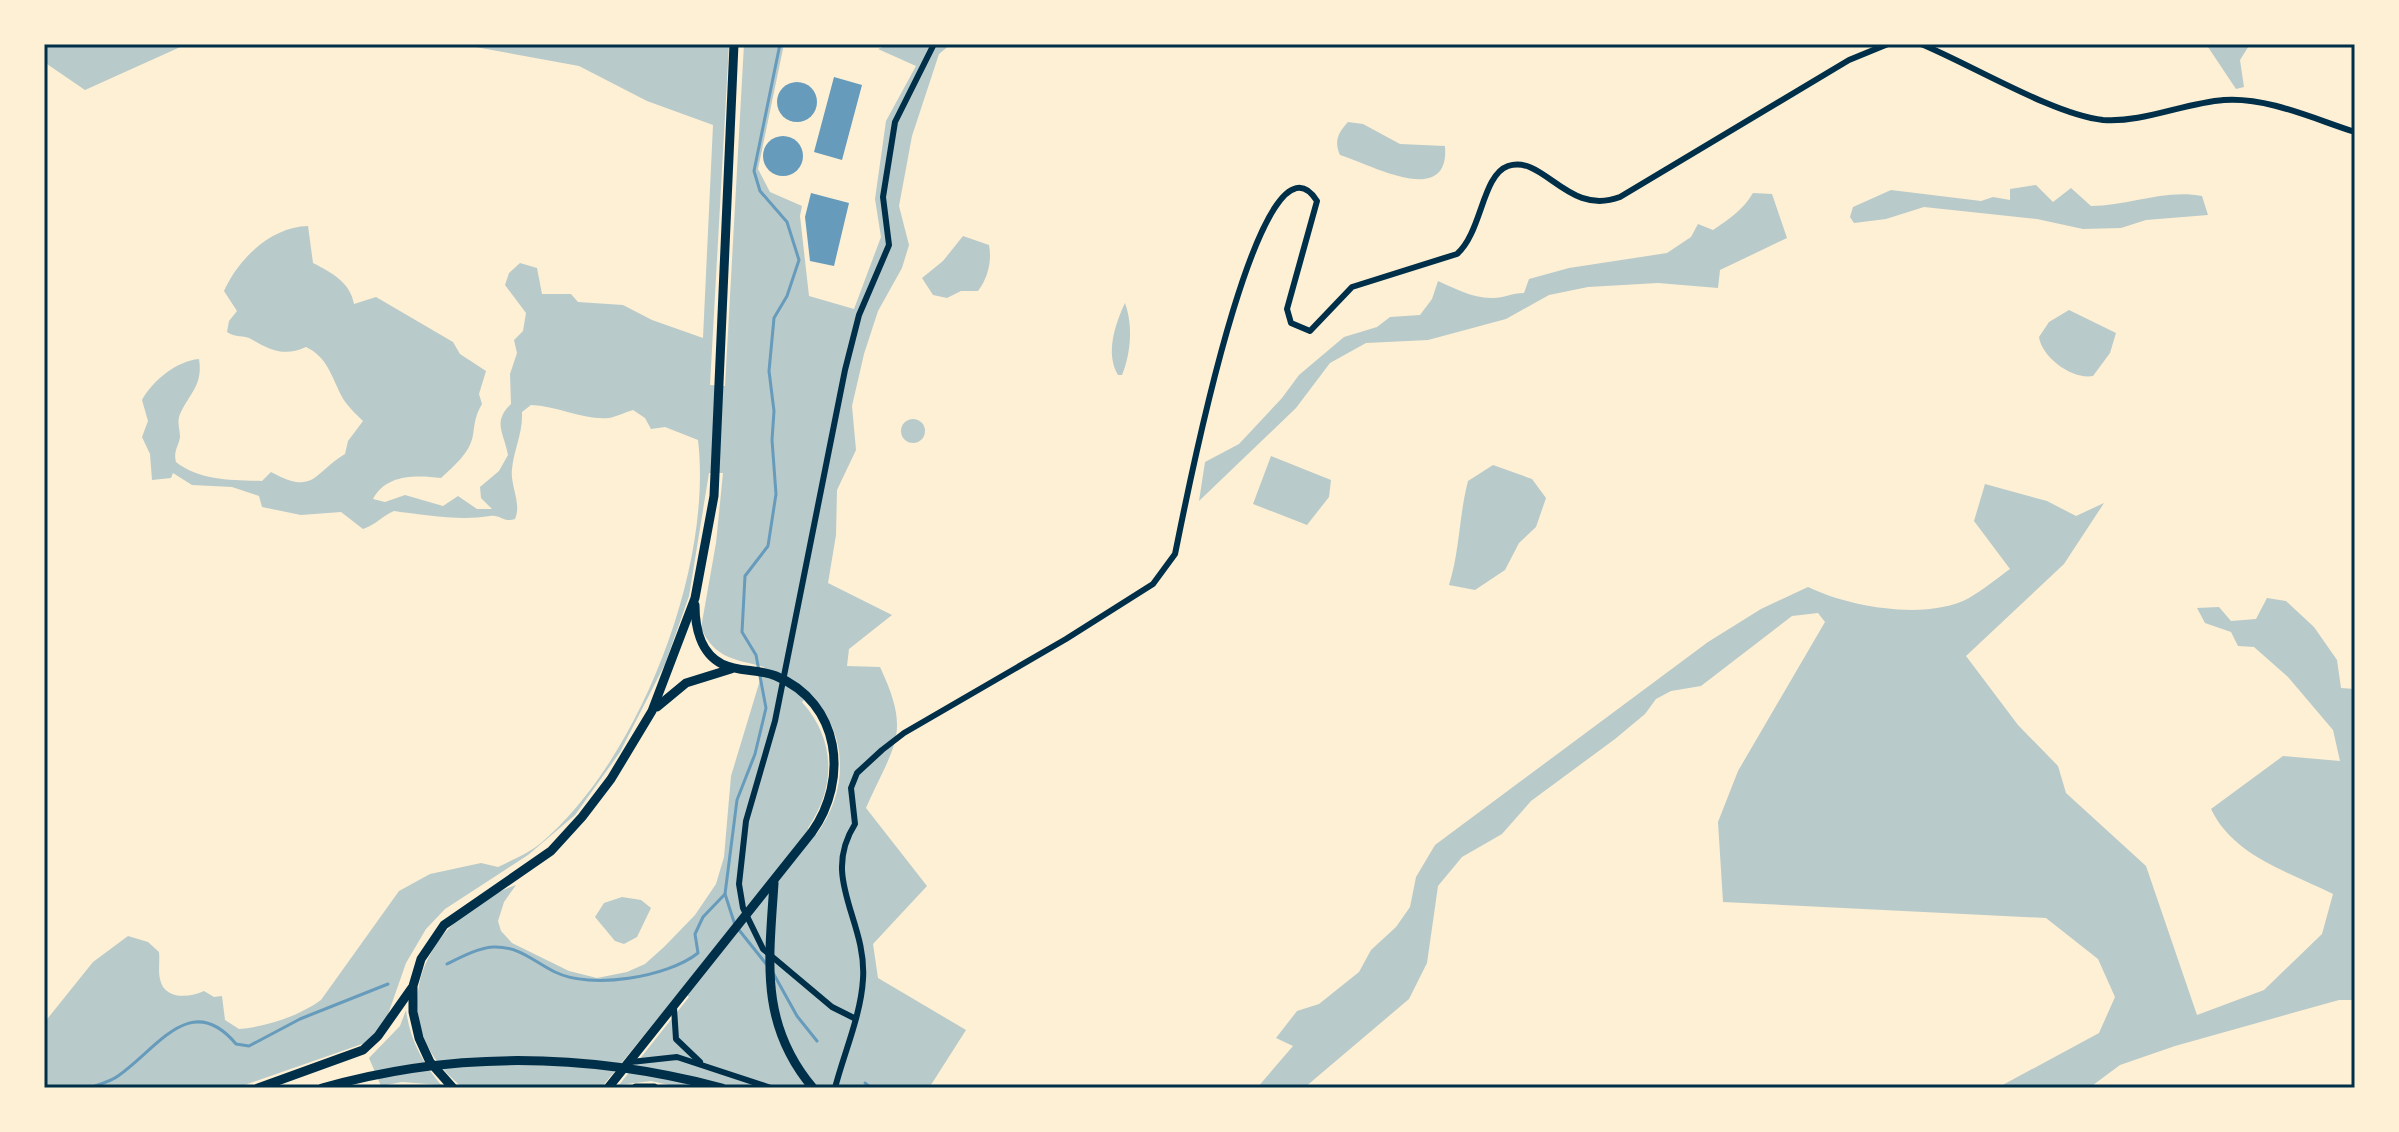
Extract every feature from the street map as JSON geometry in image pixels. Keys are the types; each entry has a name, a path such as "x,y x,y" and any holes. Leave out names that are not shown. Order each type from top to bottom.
{"main road":[{"path":"258,1088 363,1050 396,1014 413,986 421,959 444,925 551,851 611,779 652,711 695,598 707,542 714,473 734,44"},
{"path":"608,1088 774,883 812,832 831,800 836,763 828,727 807,697 777,676 722,664 701,641 696,627 695,598"},
{"path":"652,711 686,683 720,670 742,668"},
{"path":"774,883 769,964 774,1016 788,1054 813,1088"},
{"path":"413,986 413,1012 419,1038 430,1062 453,1088"},
{"path":"322,1088 405,1068 514,1059 623,1066 722,1088"},
{"path":"636,1088 654,1088"}],"street":[{"path":"854,1018 832,1007 763,949 743,908 739,884 746,821 775,721 845,370 859,315 889,245 883,197 895,122 934,44"},
{"path":"835,1088 863,982 863,958 840,861 843,845 855,824 850,795 857,773 904,733 1066,639 1153,584 1175,554 1237,292 1272,212 1286,192 1300,188 1311,192 1317,201 1287,309 1291,323 1310,331 1352,287 1457,254 1469,243 1494,176 1507,166 1522,164 1583,200 1602,204 1620,197 1849,60 1888,44"},
{"path":"1921,44 2049,102 2102,120 2125,119 2224,100 2292,111 2355,132"},
{"path":"674,1007 676,1039 703,1064"},
{"path":"631,1062 677,1057 771,1088"}],"shaded area":[{"path":"44,44 187,44 85,90 44,62"},
{"path":"459,44 729,44 710,385 725,386 744,44 784,44 758,169 770,192 802,206 800,216 809,296 854,309 881,237 875,199 886,121 916,66 878,49 890,44 951,44 939,54 912,136 899,206 909,245 902,268 878,311 864,354 852,406 856,450 837,490 836,535 828,583 892,615 849,649 847,666 880,667 890,690 897,725 896,739 866,808 927,886 873,944 878,978 966,1030 929,1088 682,1088 651,1081 619,1085 689,997 681,990 601,1088 463,1088 437,1060 422,1031 417,1001 422,972 436,945 457,920 484,900 516,885 504,902 498,921 501,931 512,943 569,971 597,978 627,972 645,964 695,915 716,884 724,857 731,776 764,667 719,652 701,628 716,543 723,473 709,473 689,596 665,664 620,752 575,815 528,855 445,909 426,929 406,963 385,1023 365,1043 236,1088 44,1088 44,1023 93,962 128,936 148,942 159,952 160,979 166,991 178,996 204,991 214,997 222,996 225,1020 239,1029 293,1016 321,1000 399,891 430,874 481,863 498,867 541,843 577,807 609,762 638,712 662,658 681,601 694,545 700,490 698,440 665,427 651,429 645,418 633,410 599,418 531,405 522,412 512,469 517,507 515,519 442,517 394,511 363,529 341,512 301,515 262,507 259,496 232,487 192,485 173,473 171,478 152,480 150,454 142,437 148,421 142,400 147,393 174,368 199,359 198,381 179,418 180,437 175,458 185,468 228,480 262,481 271,472 286,479 305,482 345,454 348,441 363,421 343,399 328,367 319,356 306,347 291,352 277,351 227,332 229,321 237,311 224,291 230,279 258,246 294,228 308,226 313,263 344,284 354,304 376,297 453,342 460,354 486,371 479,394 482,404 469,448 461,459 441,478 402,478 386,485 373,499 385,502 405,495 443,506 458,496 477,509 492,509 481,498 480,487 499,471 508,455 501,422 511,404 510,374 517,353 514,340 523,331 526,313 505,285 509,273 520,263 537,268 542,294 571,294 578,302 623,305 652,320 703,338 713,125 647,101 579,66","holes":["810,694 823,710 838,744 839,781 827,818 816,835 808,828 824,796 828,764 821,732 802,702"]},
{"path":"2206,44 2250,44 2240,60 2244,87 2236,89"},
{"path":"1348,122 1363,124 1400,144 1445,146 1443,165 1435,175 1422,179 1406,178 1340,155 1338,137"},
{"path":"2036,185 2053,202 2071,188 2091,206 2160,196 2202,196 2208,215 2146,220 2121,228 2083,229 2037,219 1924,207 1886,219 1854,223 1850,217 1853,207 1891,190 1981,201 1993,197 2010,200 2010,189"},
{"path":"1753,193 1772,194 1787,238 1720,270 1718,288 1658,283 1588,287 1549,295 1506,319 1428,340 1366,343 1330,363 1296,408 1199,501 1205,462 1239,444 1299,375 1344,337 1377,327 1390,317 1420,315 1432,299 1438,281 1486,298 1524,293 1529,279 1569,268 1667,253 1691,237 1698,224 1713,230 1719,226 1740,209"},
{"path":"963,236 989,245 989,263 984,281 978,291 961,291 947,298 933,295 922,278 943,261"},
{"path":"1125,303 1130,330 1129,348 1122,375 1118,375 1112,349 1115,329"},
{"path":"2069,310 2116,333 2110,353 2093,376 2068,371 2052,360 2041,345 2039,337 2049,322"},
{"path":"913,419 922,422 925,431 922,440 913,443 904,440 901,431 904,422"},
{"path":"1271,456 1331,480 1329,497 1307,525 1253,504"},
{"path":"1493,465 1532,479 1546,498 1536,527 1519,543 1505,570 1475,590 1449,585 1468,481"},
{"path":"1985,484 2047,501 2076,516 2104,503 2064,564 1966,656 2018,725 2058,766 2066,793 2146,866 2197,1015 2264,990 2322,934 2333,894 2248,851 2221,826 2211,809 2283,756 2340,761 2333,730 2288,677 2254,647 2238,646 2231,632 2205,623 2197,608 2219,607 2231,621 2256,619 2267,598 2286,601 2314,627 2337,660 2341,688 2355,689 2355,1000 2339,1000 2175,1046 2120,1065 2089,1088 1997,1088 2099,1033 2115,997 2098,959 2046,918 1723,902 1718,822 1738,771 1825,622 1818,613 1792,616 1701,686 1671,691 1656,699 1645,714 1615,739 1531,801 1502,834 1462,857 1438,886 1427,963 1409,999 1304,1088 1257,1088 1293,1046 1276,1038 1297,1011 1319,1004 1359,972 1371,950 1396,927 1410,907 1416,877 1435,845 1708,642 1761,609 1808,587 1845,600 1888,609 1932,609 1969,598 2010,569 1974,521"},
{"path":"622,897 641,900 651,908 637,937 624,944 615,941 595,917 604,903"},
{"path":"406,1010 418,1050 441,1085 402,1082 381,1086 369,1058 400,1026"}],"water":[{"path":"834,77 862,85 842,160 814,152"},
{"path":"797,82 811,88 817,102 811,116 797,122 783,116 777,102 783,88"},
{"path":"783,136 797,142 803,156 797,170 783,176 769,170 763,156 769,142"},
{"path":"811,193 849,203 834,266 810,261 805,217"}],"waterway":[{"path":"767,965 735,925 725,894 737,800 755,754 766,708 756,655 742,632 745,576 768,546 776,494 772,440 774,411 769,371 774,318 787,296 799,260 787,222 760,191 754,171 780,44"},
{"path":"447,964 481,949 503,947 570,977 608,980 649,974 668,969 698,953 695,934 703,917 725,894"},
{"path":"772,971 797,1016 817,1041"},
{"path":"89,1088 115,1078 161,1039 189,1023 204,1022 220,1029 236,1044 249,1046 300,1019 388,984"},
{"path":"865,1083 871,1088"}]}
